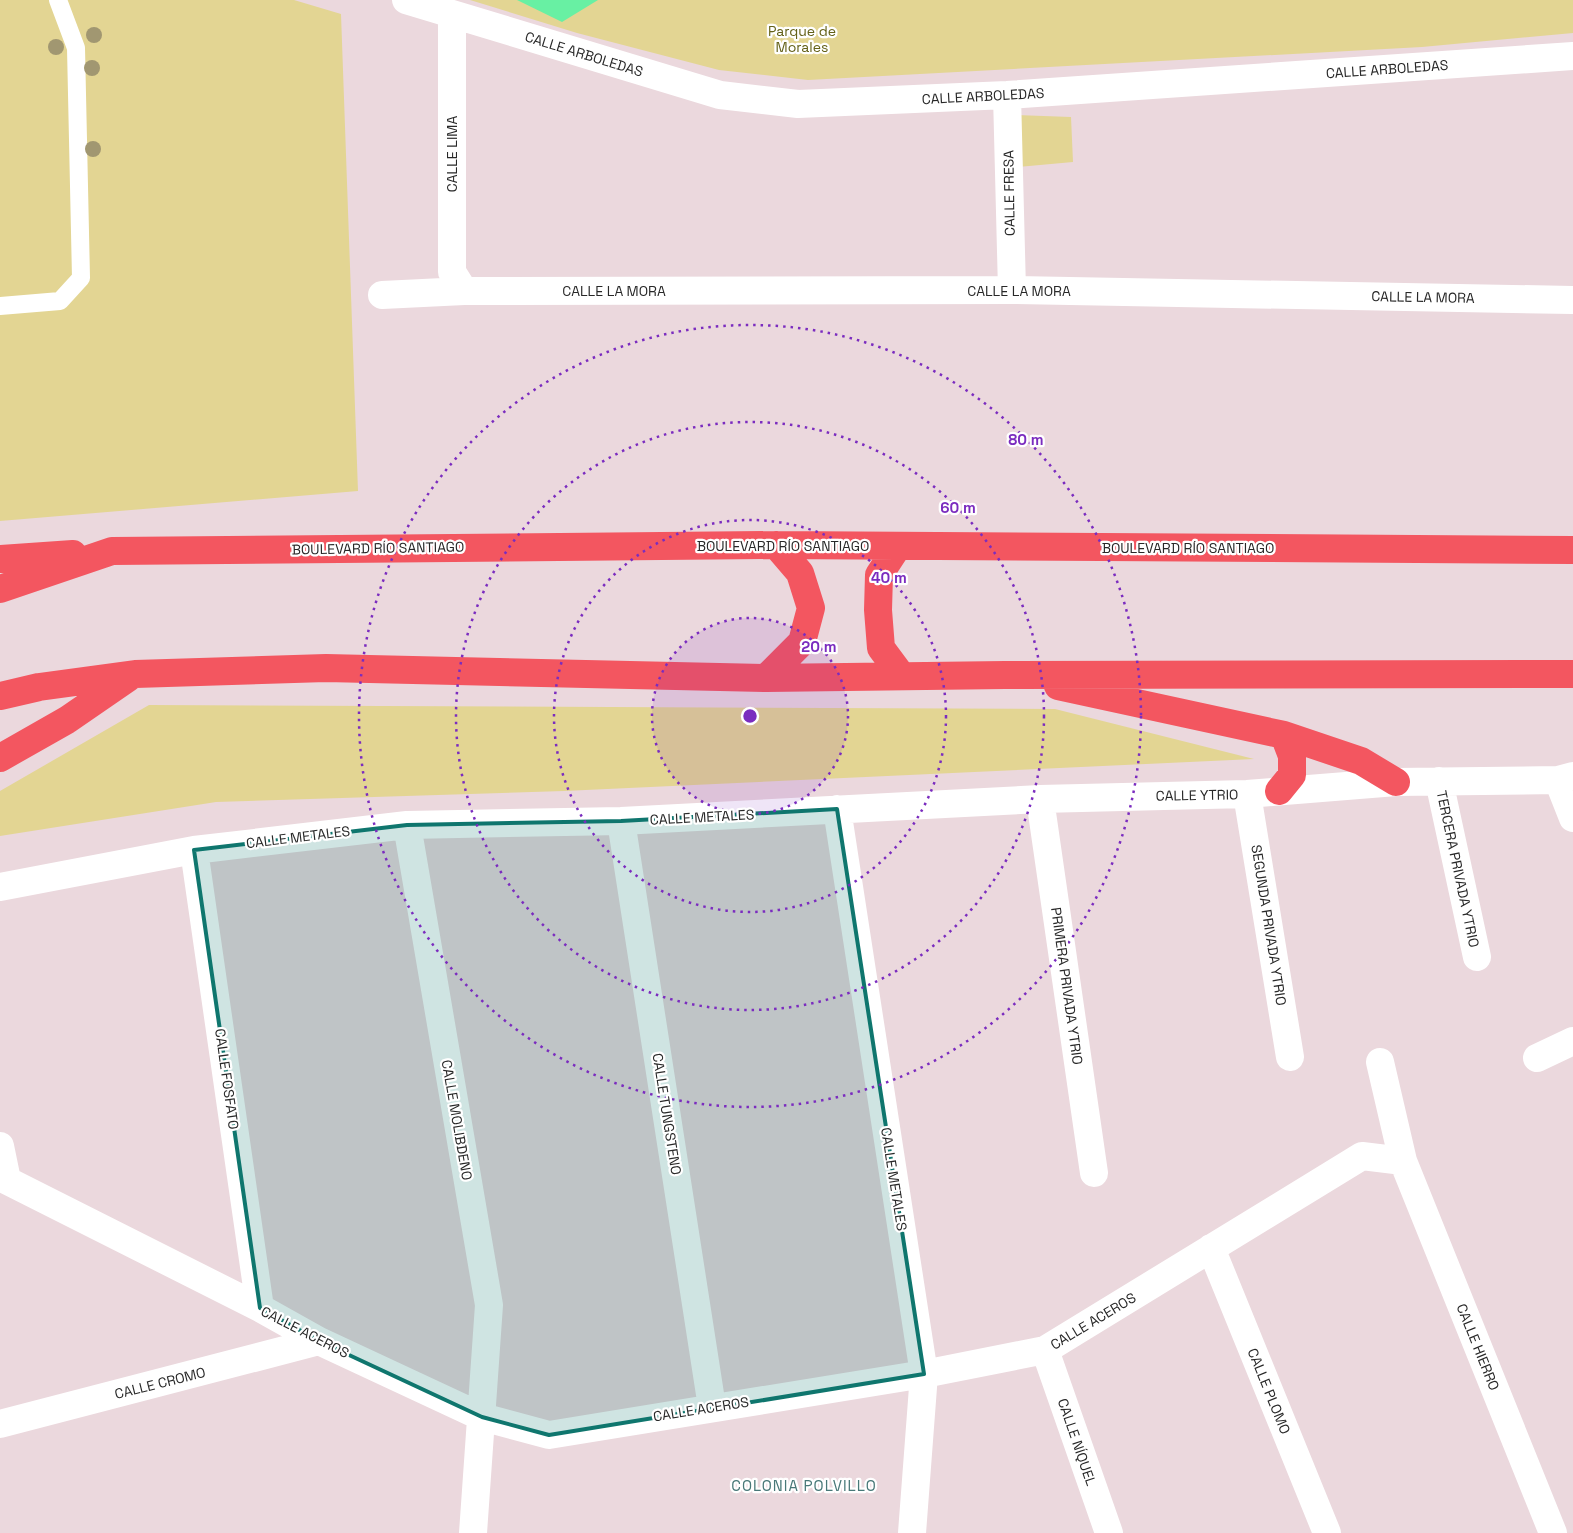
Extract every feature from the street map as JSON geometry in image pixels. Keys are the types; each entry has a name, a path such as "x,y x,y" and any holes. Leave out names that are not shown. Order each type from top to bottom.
{"main road":[{"name":"BOULEVARD RÍO SANTIAGO","path":"0,588 112,551 776,545 1573,550"},
{"path":"766,678 802,642 811,608 800,573 776,545"},
{"path":"898,546 879,575 878,610 881,648 901,675"},
{"path":"0,559 112,551"},
{"path":"0,696 135,674 326,668 766,678 901,675 1573,674"},
{"path":"0,758 66,720 135,674"},
{"path":"1005,675 1284,735 1361,761 1396,782"},
{"path":"1279,791 1292,775 1292,756 1284,735"}],"street":[{"name":"CALLE ARBOLEDAS","path":"406,0 720,95 798,104 1007,96 1573,56"},
{"name":"CALLE LIMA","path":"452,14 452,272 464,291"},
{"name":"CALLE FRESA","path":"1007,96 1012,290"},
{"name":"CALLE LA MORA","path":"382,295 464,291 1012,290 1573,300"},
{"name":"CALLE YTRIO","path":"837,809 1040,799 1247,794 1396,782 1565,778"},
{"path":"1565,778 1573,818"},
{"name":"TERCERA PRIVADA YTRIO","path":"1440,781 1476,957"},
{"name":"SEGUNDA PRIVADA YTRIO","path":"1247,794 1290,1057"},
{"name":"PRIMERA PRIVADA YTRIO","path":"1040,799 1094,1174"},
{"name":"CALLE METALES","path":"0,886 194,850 407,824 621,821 837,809 924,1374 912,1533"},
{"name":"CALLE TUNGSTENO","path":"621,821 712,1407"},
{"name":"CALLE MOLIBDENO","path":"407,824 489,1305 474,1533"},
{"name":"CALLE FOSFATO","path":"194,850 260,1308"},
{"path":"1537,1058 1573,1042"},
{"name":"CALLE HIERRO","path":"1380,1062 1402,1161 1553,1533"},
{"path":"0,1146 4,1179"},
{"name":"CALLE ACEROS","path":"4,1179 260,1308 319,1341 482,1417 549,1434 924,1374 1045,1350 1362,1156 1402,1161"},
{"name":"CALLE PLOMO","path":"1211,1248 1327,1533"},
{"name":"CALLE CROMO","path":"0,1424 319,1341"},
{"name":"CALLE NÍQUEL","path":"1045,1350 1109,1533"}],"lane":[{"path":"0,306 60,301 81,278 76,48 58,0"}],"highlighted area":[{"path":"837,809 924,1374 549,1435 482,1417 319,1341 260,1308 194,850 407,825 621,821"}],"green space":[{"path":"0,0 294,0 341,14 358,491 0,521"},
{"name":"Parque de Morales","path":"470,0 1573,0 1573,33 1422,47 808,80 719,70 577,33"},
{"path":"1013,115 1071,117 1073,162 1018,167"},
{"path":"149,705 1055,709 1254,759 564,791 216,802 0,836 0,791"}],"shaded area":[{"path":"517,0 598,0 562,22"}],"district":[{"name":"COLONIA POLVILLO","path":"804,1485"}]}
